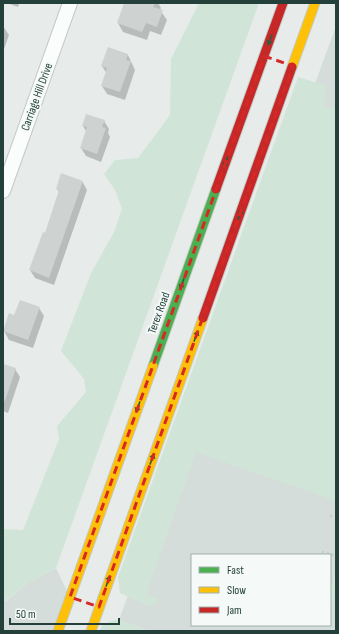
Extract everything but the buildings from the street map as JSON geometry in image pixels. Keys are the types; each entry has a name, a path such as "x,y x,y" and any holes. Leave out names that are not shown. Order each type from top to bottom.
{"street":[{"name":"Carriage Hill Drive","path":"3,191 70,3"},
{"name":"Terex Road","path":"58,631 74,598 268,57 283,3"},
{"path":"90,631 96,606 289,65 315,3"}],"path":[{"path":"330,516 336,516"},
{"path":"322,552 329,554"}],"highlighted area":[{"path":"264,56 293,66 99,607 70,597"}],"shaded area":[{"path":"336,26 336,631 149,631 119,620"},
{"path":"56,568 70,597 58,631 3,631 3,601 6,601 29,582"}],"green space":[{"path":"199,3 259,3 56,568 29,582 3,601 3,529 23,530 59,439 57,426 86,392 84,379 61,351 91,273 114,232 122,209 115,190 104,174 115,160 138,158 170,115 171,59"},
{"path":"298,77 327,86 323,106 336,110 336,501 196,452 146,594 159,599 154,605 147,605 120,593 118,577"},
{"path":"336,573 336,590 331,604 331,587"},
{"path":"114,620 119,620 149,631 99,631 103,625"}],"traffic: fast":[{"path":"153,366 216,189"}],"traffic: slow":[{"path":"292,67 315,3"},
{"path":"91,631 203,318"},
{"path":"58,631 153,366"}],"traffic: jam":[{"path":"216,189 283,3"},
{"path":"203,318 292,67"}]}
